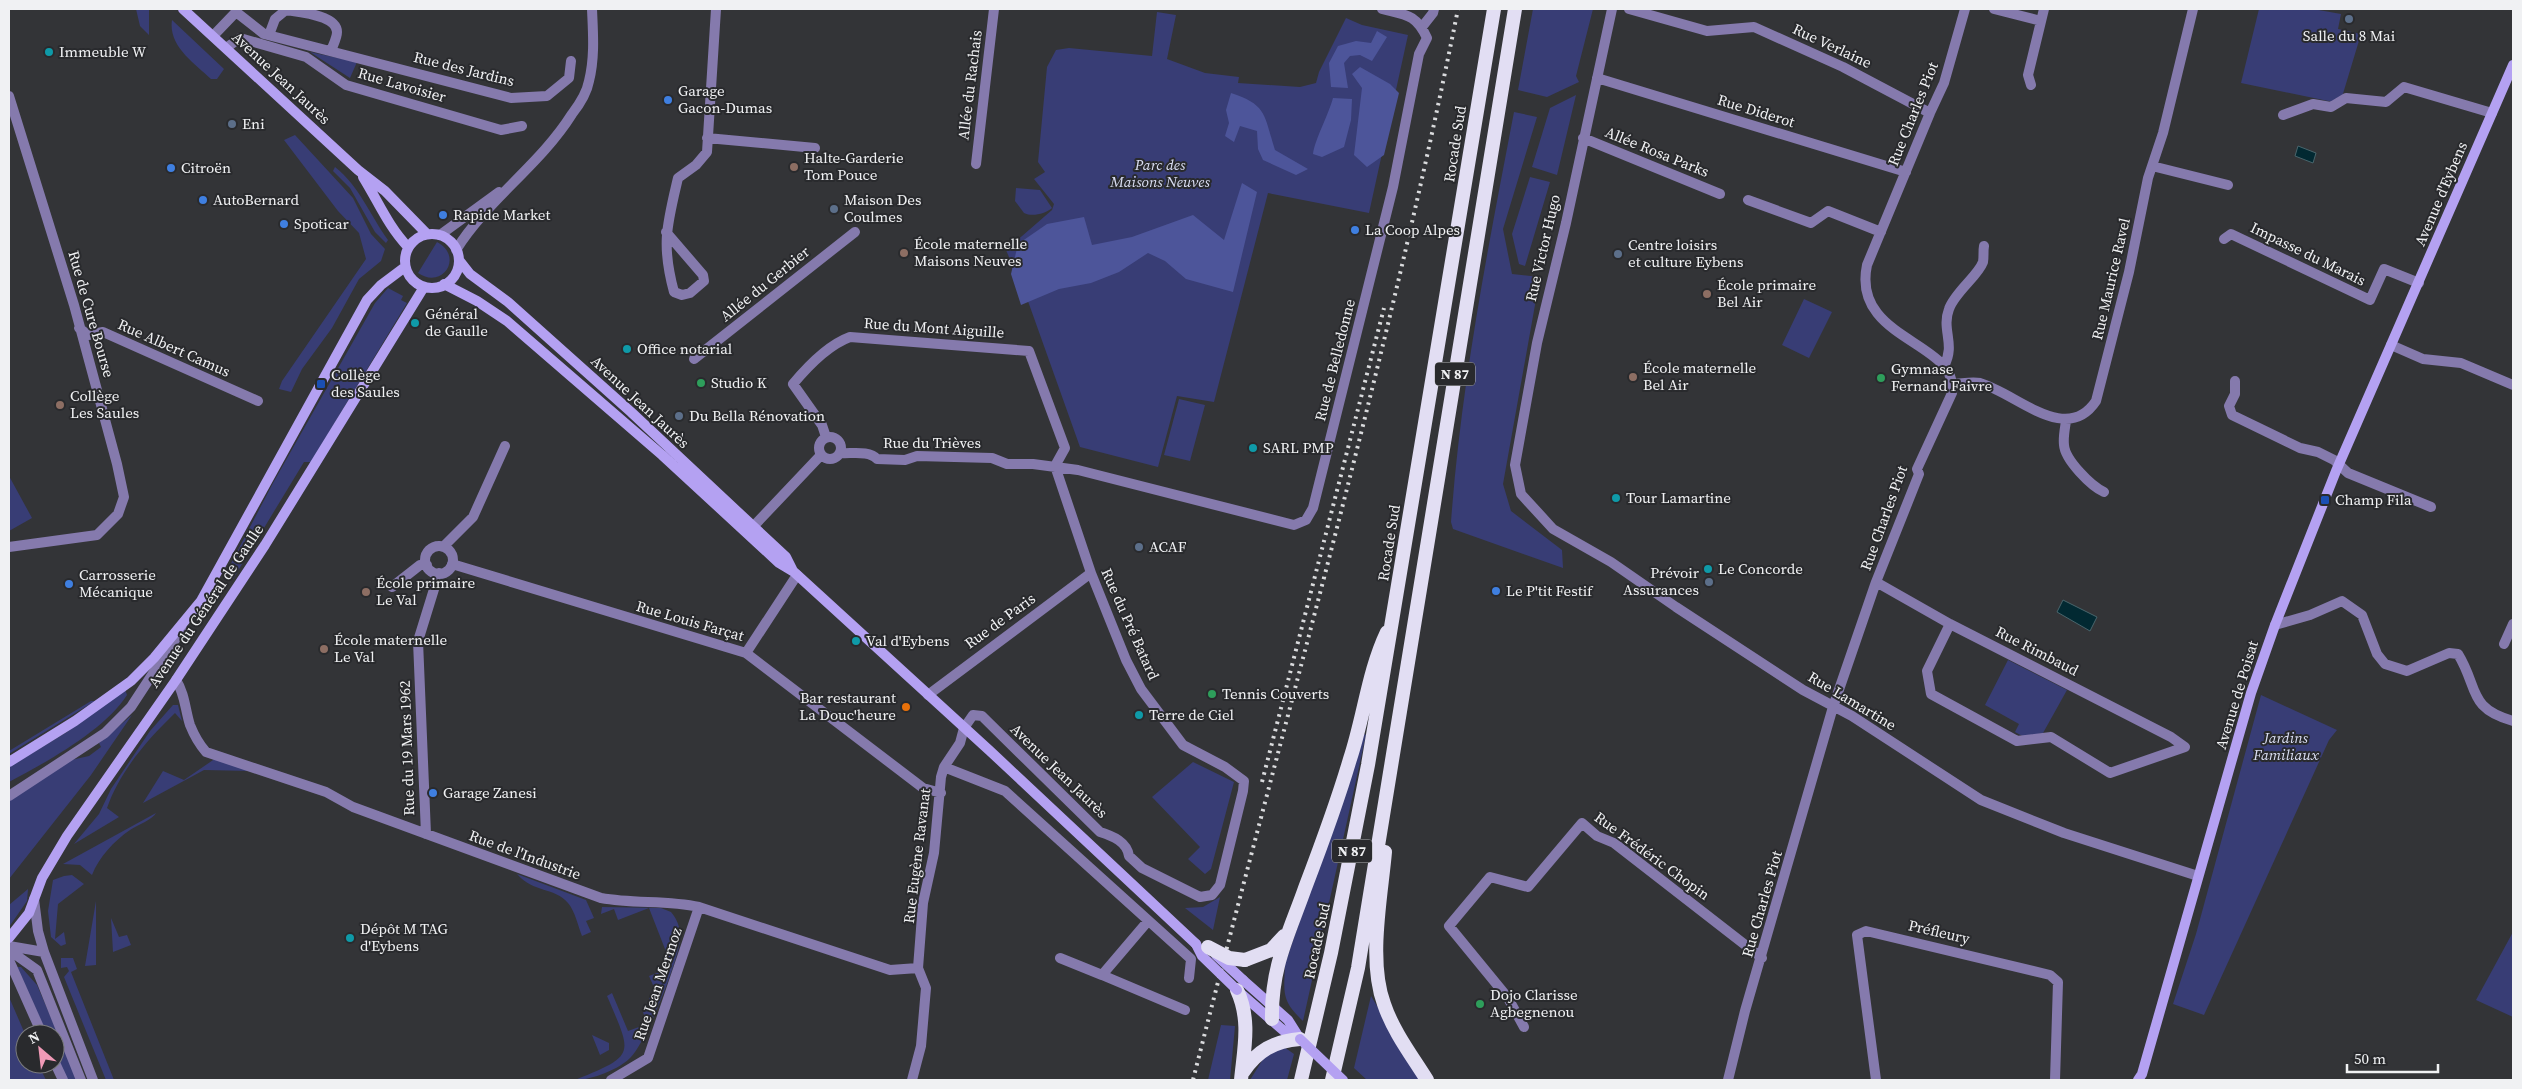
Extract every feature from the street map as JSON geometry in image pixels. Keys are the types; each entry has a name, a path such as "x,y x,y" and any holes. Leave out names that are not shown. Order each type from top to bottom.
{"highway":[{"name":"Rocade Sud","path":"1301,1080 1331,953 1354,840 1393,620 1494,9"},
{"name":"N 87","path":"1333,1080 1358,968 1515,9"},
{"path":"1272,1020 1273,983 1289,929 1332,818 1360,725 1377,653 1393,620"},
{"path":"1395,739 1376,959 1377,978 1386,1009 1427,1080"},
{"path":"1202,945 1229,958 1245,960 1271,950 1289,929"},
{"path":"1240,985 1246,1023 1241,1078"},
{"path":"1241,1078 1261,1051 1278,1042 1300,1039"}],"main road":[{"name":"Avenue Jean Jaurès","path":"183,9 358,170 386,191 427,234"},
{"name":"Avenue d'Eybens","path":"2393,340 2513,64"},
{"name":"Avenue Jean Jaurès","path":"358,170 376,197 388,224 408,248"},
{"path":"427,234 440,235 450,241 456,250 459,260 455,274 438,287 424,287 412,280 405,267 408,248 416,239 427,234"},
{"name":"Avenue Jean Jaurès","path":"459,260 470,274 508,302 631,412 750,531 779,564 795,574 1202,945 1240,985"},
{"name":"Avenue du Général de Gaulle","path":"9,762 75,721 131,680 154,658 201,601 368,300 381,285 405,267"},
{"name":"Avenue Jean Jaurès","path":"444,284 477,301 507,321 750,531"},
{"name":"Avenue du Général de Gaulle","path":"9,938 29,913 34,896 67,836 176,680 265,545 424,287"},
{"name":"Avenue de Poisat","path":"2141,1078 2252,693 2275,625 2339,464 2393,340"},
{"path":"1240,985 1272,1005 1288,1020 1300,1039 1344,1080"},
{"path":"1240,985 1284,1031 1300,1039"}],"street":[{"path":"456,250 473,226 545,151 567,122 589,82 594,43 592,9"},
{"path":"666,232 703,275 704,282 690,293 682,295 674,292 666,254 666,232 678,178 696,165 707,152 716,9"},
{"name":"Allée du Rachais","path":"976,164 994,9"},
{"path":"1382,9 1410,17 1419,22 1422,27 1434,9"},
{"name":"Rue Victor Hugo","path":"1521,494 1515,465 1537,343 1566,223 1612,9"},
{"name":"Rue Verlaine","path":"1629,9 1707,32 1754,27 1844,66 1930,113"},
{"name":"Rue Charles Piot","path":"1728,1080 1745,1011 1762,958 1833,707 1876,582 1919,474 1918,469 1952,393 1950,375 1944,366 1877,314 1869,301 1865,287 1866,272 1881,232 1944,83 1966,9"},
{"path":"1994,9 2041,21"},
{"path":"2031,85 2028,75 2044,9"},
{"name":"Rue Maurice Ravel","path":"2066,421 2084,414 2096,401 2129,272 2152,166 2193,9"},
{"path":"270,35 275,19 286,10 324,18 332,21 336,27 337,33 332,51"},
{"name":"Rue des Jardins","path":"213,36 236,12 264,34 510,98 547,96 569,78 571,61"},
{"name":"Rue de Belledonne","path":"1054,466 1078,470 1294,525 1310,516 1394,188 1419,54 1427,38 1422,27"},
{"name":"Rue Lavoisier","path":"226,48 240,38 306,57 346,84 501,130 522,126"},
{"name":"Rue Diderot","path":"1597,78 1906,172"},
{"path":"2283,115 2313,104 2332,107 2346,98 2386,102 2404,87 2492,113"},
{"name":"Rue de Cure Bourse","path":"9,96 80,328 122,483 124,498 122,506 111,523 97,535 9,547"},
{"path":"707,138 815,148"},
{"name":"Allée Rosa Parks","path":"1584,138 1720,194"},
{"path":"2152,166 2228,185"},
{"path":"440,235 513,184"},
{"path":"1748,200 1810,223 1828,211 1881,232"},
{"name":"Allée du Gerbier","path":"694,359 854,232"},
{"name":"Impasse du Marais","path":"2224,239 2231,234 2370,300 2384,269 2419,283"},
{"path":"1944,366 1950,355 1946,323 1948,310 1983,262 1984,246"},
{"name":"Rue Albert Camus","path":"80,328 88,335 103,332 258,401"},
{"name":"Rue du Mont Aiguille","path":"826,437 822,425 793,384 806,369 840,341 850,337 1029,351 1065,448 1054,466"},
{"path":"2393,340 2423,359 2461,362 2513,385"},
{"path":"2235,381 2235,394 2229,406 2232,416 2300,448 2318,452 2339,464 2348,473 2431,507"},
{"path":"1952,384 1979,383 2048,415 2066,421 2064,446 2067,453 2089,483 2104,492"},
{"path":"750,531 821,455 819,445 826,437 832,436 838,440 841,446 840,452"},
{"path":"443,547 473,517 505,446"},
{"name":"Rue du Trièves","path":"821,455 832,459 840,452 863,453 874,456 877,459 905,460 917,456 992,458 1007,464 1054,466"},
{"name":"Rue du Pré Batard","path":"1054,466 1091,573 1126,660 1147,697 1183,745 1225,767 1244,781"},
{"name":"Rue Lamartine","path":"1521,494 1552,529 1611,562 1676,608 1833,707 1852,716 1981,800 2064,833 2198,876"},
{"path":"434,547 443,547 450,552 452,564 447,571 439,573 432,571 427,565 428,552 434,547"},
{"name":"Rue Louis Farçat","path":"452,564 746,653 923,788 940,792"},
{"path":"392,587 420,565 427,565"},
{"name":"Rue du 19 Mars 1962","path":"426,834 418,641 439,573"},
{"name":"Rue de Paris","path":"928,695 1091,573"},
{"path":"746,653 795,574"},
{"name":"Rue Rimbaud","path":"1876,582 1950,624 2171,737 2185,746 2110,773 2051,737 2017,741 1931,694 1927,671 1950,624"},
{"path":"9,796 105,732 131,707 201,601"},
{"path":"2275,625 2310,615 2342,601 2362,615 2377,654 2385,664 2407,671 2449,653 2458,654 2482,707 2495,716 2513,721"},
{"path":"2504,644 2513,624"},
{"name":"Rue de l'Industrie","path":"176,680 183,691 190,724 196,739 206,752 326,792 353,807 601,898 624,902 682,903 890,970 918,968"},
{"name":"Avenue Jean Jaurès","path":"964,728 973,715 982,716 1100,832 1114,836 1128,849 1129,856 1142,868 1200,897 1212,895 1220,885 1244,781"},
{"name":"Rue Eugène Ravanat","path":"912,1080 921,1046 926,988 918,968 923,903 934,853 944,766 960,744 964,728"},
{"path":"944,766 1005,791 1191,959 1189,978"},
{"name":"Rue Frédéric Chopin","path":"1524,1027 1508,998 1449,926 1490,877 1528,887 1582,823 1597,836 1614,843 1762,958"},
{"path":"34,896 38,931 44,952 93,1080"},
{"name":"Rue Jean Mermoz","path":"611,1080 648,1058 699,907"},
{"path":"1102,975 1148,921"},
{"name":"Préfleury","path":"1876,1080 1857,935 1866,930 2050,975 2058,982 2055,1080"},
{"path":"9,948 44,952"},
{"path":"9,948 37,970 81,1080"},
{"path":"1060,958 1185,1010"},
{"path":"11,965 38,1024"}],"green space":[{"path":"136,9 149,9 149,35 140,26"},
{"path":"1533,9 1593,9 1576,76 1579,82 1547,97 1518,90"},
{"path":"2259,9 2313,9 2341,14 2338,29 2361,34 2342,97 2333,102 2241,83"},
{"name":"Parc des Maisons Neuves","path":"1157,12 1176,15 1167,59 1205,73 1239,77 1238,83 1300,87 1316,83 1319,72 1346,18 1362,25 1408,35 1369,213 1268,193 1214,402 1177,396 1158,467 1080,447 1029,304 1006,250 1052,210 1054,204 1034,179 1045,172 1038,162 1047,67 1056,50 1069,48 1152,56"},
{"path":"172,20 224,69 217,79 211,79 178,46 174,38"},
{"path":"310,52 357,62 350,78"},
{"path":"1576,95 1557,175 1532,167 1550,108"},
{"path":"1514,112 1537,117 1503,229 1512,274 1540,277 1503,484 1511,511 1562,550 1563,568 1453,529 1451,522 1468,367"},
{"path":"295,135 353,198 371,234 385,249 381,261 359,279 332,328 302,369 291,392 279,389 282,381 366,259 359,233 338,211 284,140"},
{"path":"335,167 358,192 388,240 386,243 375,232 350,188 333,171"},
{"path":"1530,177 1550,182 1525,266 1519,264 1512,234"},
{"path":"1016,188 1040,190 1052,208 1038,214 1024,213 1015,201"},
{"path":"437,242 445,248 449,255 447,269 435,277 427,277 418,273"},
{"path":"388,288 403,296 401,300 407,303 311,462 304,462 233,579 226,573 273,483 375,303"},
{"path":"1804,299 1832,312 1809,358 1782,345"},
{"path":"1179,399 1205,405 1190,461 1164,455"},
{"path":"9,476 32,518 9,531"},
{"path":"2008,660 2067,690 2043,733 2024,737 2015,732 2019,724 1985,705"},
{"path":"125,689 127,695 104,721 56,755 9,782 9,767 67,732"},
{"name":"Jardins Familiaux","path":"2261,695 2337,730 2329,740 2204,1015 2173,1004 2196,934"},
{"path":"91,701 95,701 9,754 9,751"},
{"path":"173,705 178,705 182,721 175,713 135,757 119,781 107,808 119,817 74,844 99,814 111,789 150,731"},
{"path":"132,715 91,775 9,879 9,800 71,760 89,756 101,747 99,743"},
{"path":"1364,734 1366,735 1303,1021 1296,1014 1285,996 1285,964"},
{"path":"216,758 251,771 204,770 143,803 163,771 184,780"},
{"path":"1193,762 1234,782 1211,869 1205,874 1188,859 1200,847 1152,797"},
{"path":"156,813 149,820 118,839 103,856 92,875 80,865 63,864"},
{"path":"517,874 586,900 594,918 586,921 591,932 582,936 573,910 563,898 530,884"},
{"path":"72,875 84,884 58,904 55,939 64,932 66,944 61,946 51,937 48,911 53,880"},
{"path":"28,889 27,901 9,927 9,905"},
{"path":"1220,897 1213,930 1185,908 1203,907"},
{"path":"96,901 96,965 85,966"},
{"path":"602,907 661,908 671,912 676,918 680,940 674,965 653,1019 631,1057 613,1070 582,1080 575,1080 610,1065 624,1051 621,1030 607,996 612,993 628,1031 647,1024 643,1012 652,1008 649,998 657,994 649,976 672,967 649,908 618,920 614,909 601,914"},
{"path":"111,918 119,937 127,935 131,945 113,952"},
{"path":"2513,932 2513,1017 2476,1000"},
{"path":"61,958 73,958 77,969 71,972 114,1080 106,1080 64,977 69,971 67,967 61,968"},
{"path":"17,967 21,967 37,985 54,1024 43,1024"},
{"path":"1371,996 1422,1080 1367,1080 1354,1068"},
{"path":"9,997 21,1024 15,1024 15,1074 43,1074 46,1080 9,1080"},
{"path":"1221,1025 1235,1026 1230,1080 1208,1080"},
{"path":"592,1035 609,1043 609,1050 600,1055"},
{"path":"1284,1047 1294,1054 1287,1080 1250,1080 1265,1056"},
{"path":"65,1050 78,1080 67,1080 64,1074"}],"shaded area":[{"path":"1377,31 1387,37 1372,61 1360,55 1350,56 1344,63 1348,88 1331,87 1329,63 1338,46 1356,41 1371,43"},
{"path":"1360,67 1390,84 1399,93 1384,155 1367,167 1354,155 1362,88 1352,74"},
{"path":"1231,93 1252,102 1263,113 1275,150 1308,169 1296,175 1263,160 1258,149 1257,131 1240,126 1234,142 1225,136 1229,123 1226,110"},
{"path":"1333,98 1352,99 1351,120 1344,147 1322,157 1313,154 1316,141"},
{"path":"2298,146 2316,153 2313,163 2295,156"},
{"path":"1242,183 1257,192 1233,292 1186,279 1165,261 1148,253 1119,272 1091,283 1059,289 1021,305 1011,274 1018,244 1047,224 1084,217 1092,245 1132,237 1193,215 1224,240"},
{"path":"2063,600 2097,617 2090,631 2057,612"}],"railway":[{"path":"1193,1080 1366,412 1430,144 1458,9"},
{"path":"1262,782 1384,308"}],"place":[{"name":"Salle du 8 Mai","path":"2349,19"},
{"name":"Immeuble W","path":"49,52"},
{"name":"Garage Gacon-Dumas","path":"668,100"},
{"name":"Eni","path":"232,124"},
{"name":"Halte-Garderie Tom Pouce","path":"794,167"},
{"name":"Citroën","path":"171,168"},
{"name":"AutoBernard","path":"203,200"},
{"name":"Maison Des Coulmes","path":"834,209"},
{"name":"Rapide Market","path":"443,215"},
{"name":"Spoticar","path":"284,224"},
{"name":"La Coop Alpes","path":"1355,230"},
{"name":"École maternelle Maisons Neuves","path":"904,253"},
{"name":"Centre loisirs et culture Eybens","path":"1618,254"},
{"name":"École primaire Bel Air","path":"1707,294"},
{"name":"Général de Gaulle","path":"415,323"},
{"name":"Office notarial","path":"627,349"},
{"name":"École maternelle Bel Air","path":"1633,377"},
{"name":"Gymnase Fernand Faivre","path":"1881,378"},
{"name":"Studio K","path":"701,383"},
{"name":"Collège des Saules","path":"321,384"},
{"name":"Collège Les Saules","path":"60,405"},
{"name":"Du Bella Rénovation","path":"679,416"},
{"name":"SARL PMP","path":"1253,448"},
{"name":"Tour Lamartine","path":"1616,498"},
{"name":"Champ Fila","path":"2325,500"},
{"name":"ACAF","path":"1139,547"},
{"name":"Le Concorde","path":"1708,569"},
{"name":"Prévoir Assurances","path":"1709,582"},
{"name":"Carrosserie Mécanique","path":"69,584"},
{"name":"Le P'tit Festif","path":"1496,591"},
{"name":"École primaire Le Val","path":"366,592"},
{"name":"Val d'Eybens","path":"856,641"},
{"name":"École maternelle Le Val","path":"324,649"},
{"name":"Tennis Couverts","path":"1212,694"},
{"name":"Bar restaurant La Douc'heure","path":"906,707"},
{"name":"Terre de Ciel","path":"1139,715"},
{"name":"Garage Zanesi","path":"433,793"},
{"name":"Dépôt M TAG d'Eybens","path":"350,938"},
{"name":"Dojo Clarisse Agbegnenou","path":"1480,1004"}]}
